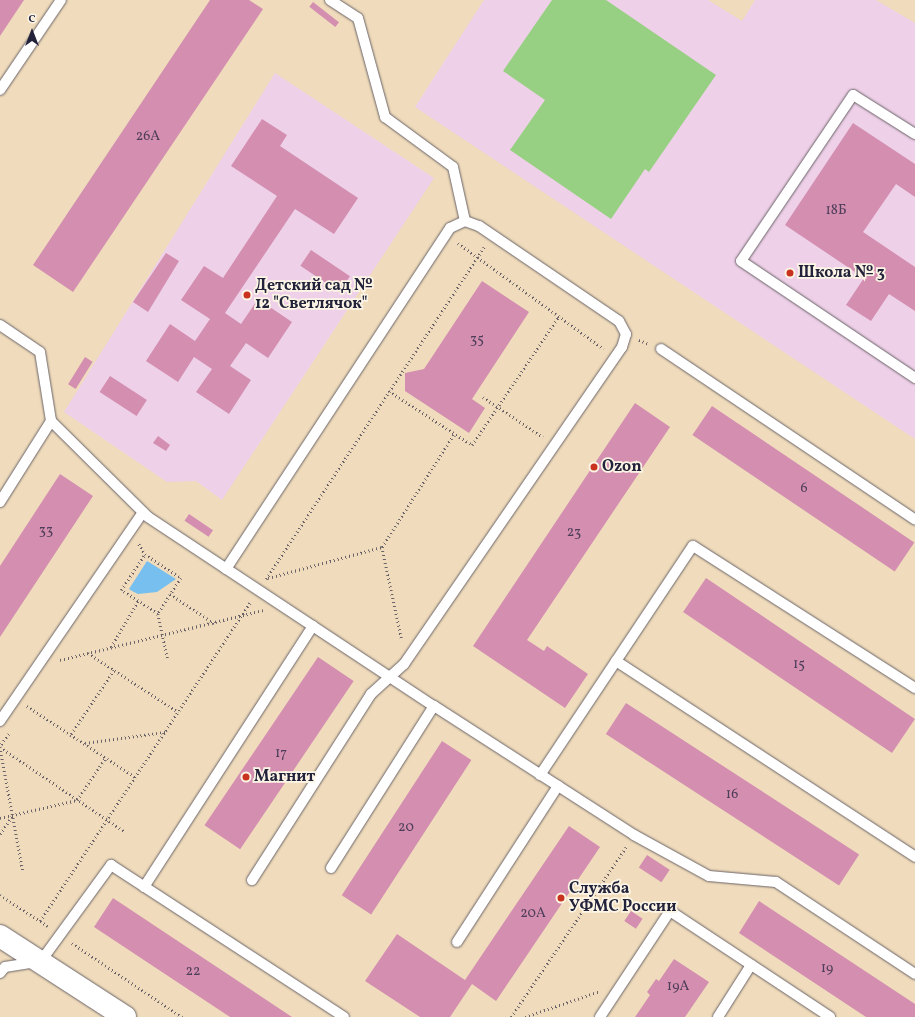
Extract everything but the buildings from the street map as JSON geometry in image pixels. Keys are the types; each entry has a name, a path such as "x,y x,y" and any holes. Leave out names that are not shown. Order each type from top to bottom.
{"street":[{"path":"0,936 41,961 125,1017"}],"lane":[{"path":"0,90 61,0"},
{"path":"330,0 358,18 385,117 453,166 465,221"},
{"path":"915,134 853,95 741,261 915,378"},
{"path":"226,569 450,228 465,221 479,226 619,321 626,334 622,347 409,656 371,694 252,880"},
{"path":"0,325 40,352 51,421 143,512 312,626 634,835 709,876 776,882 915,974"},
{"path":"661,349 915,520"},
{"path":"0,502 51,421"},
{"path":"0,720 143,512"},
{"path":"540,775 693,546 915,688"},
{"path":"144,887 312,626"},
{"path":"616,661 915,857"},
{"path":"331,868 434,706"},
{"path":"457,942 558,786"},
{"path":"0,973 5,967 41,961 111,866 344,1017"},
{"path":"600,1017 670,911 830,1017"},
{"path":"718,1017 751,965"}],"path":[{"path":"446,235 615,357"},
{"path":"389,390 472,446 559,316"},
{"path":"626,334 661,349"},
{"path":"483,397 555,444"},
{"path":"266,579 382,547 454,434"},
{"path":"134,548 138,542 145,554 181,578 158,614 168,660"},
{"path":"382,547 404,650 409,656"},
{"path":"145,554 121,590 158,614"},
{"path":"170,594 214,622"},
{"path":"111,648 138,601"},
{"path":"62,654 58,660 282,606"},
{"path":"88,653 178,712"},
{"path":"71,734 114,670"},
{"path":"23,712 31,700"},
{"path":"26,706 135,777"},
{"path":"11,730 0,747 22,871"},
{"path":"85,743 165,732"},
{"path":"0,747 125,832"},
{"path":"0,818 77,800 106,757"},
{"path":"0,834 13,815"},
{"path":"511,1017 634,835"},
{"path":"0,895 182,1017"},
{"path":"525,1017 623,982"}],"shaded area":[{"name":"Школа № 3","path":"484,0 708,0 742,21 755,0 876,0 915,23 915,439 415,107"},
{"name":"Детский сад № 12 \"Светлячок\"","path":"275,73 434,178 222,500 196,481 167,482 64,412"}],"green space":[{"path":"552,0 606,0 716,75 649,172 645,169 611,219 510,150 545,100 503,71"}],"water":[{"path":"147,561 176,579 157,592 138,594 129,589"}],"place":[{"name":"Школа № 3","path":"790,273"},
{"name":"Детский сад № 12 \"Светлячок\"","path":"247,295"},
{"name":"Ozon","path":"594,467"},
{"name":"Магнит","path":"246,777"},
{"name":"Служба УФМС России","path":"561,898"}]}
